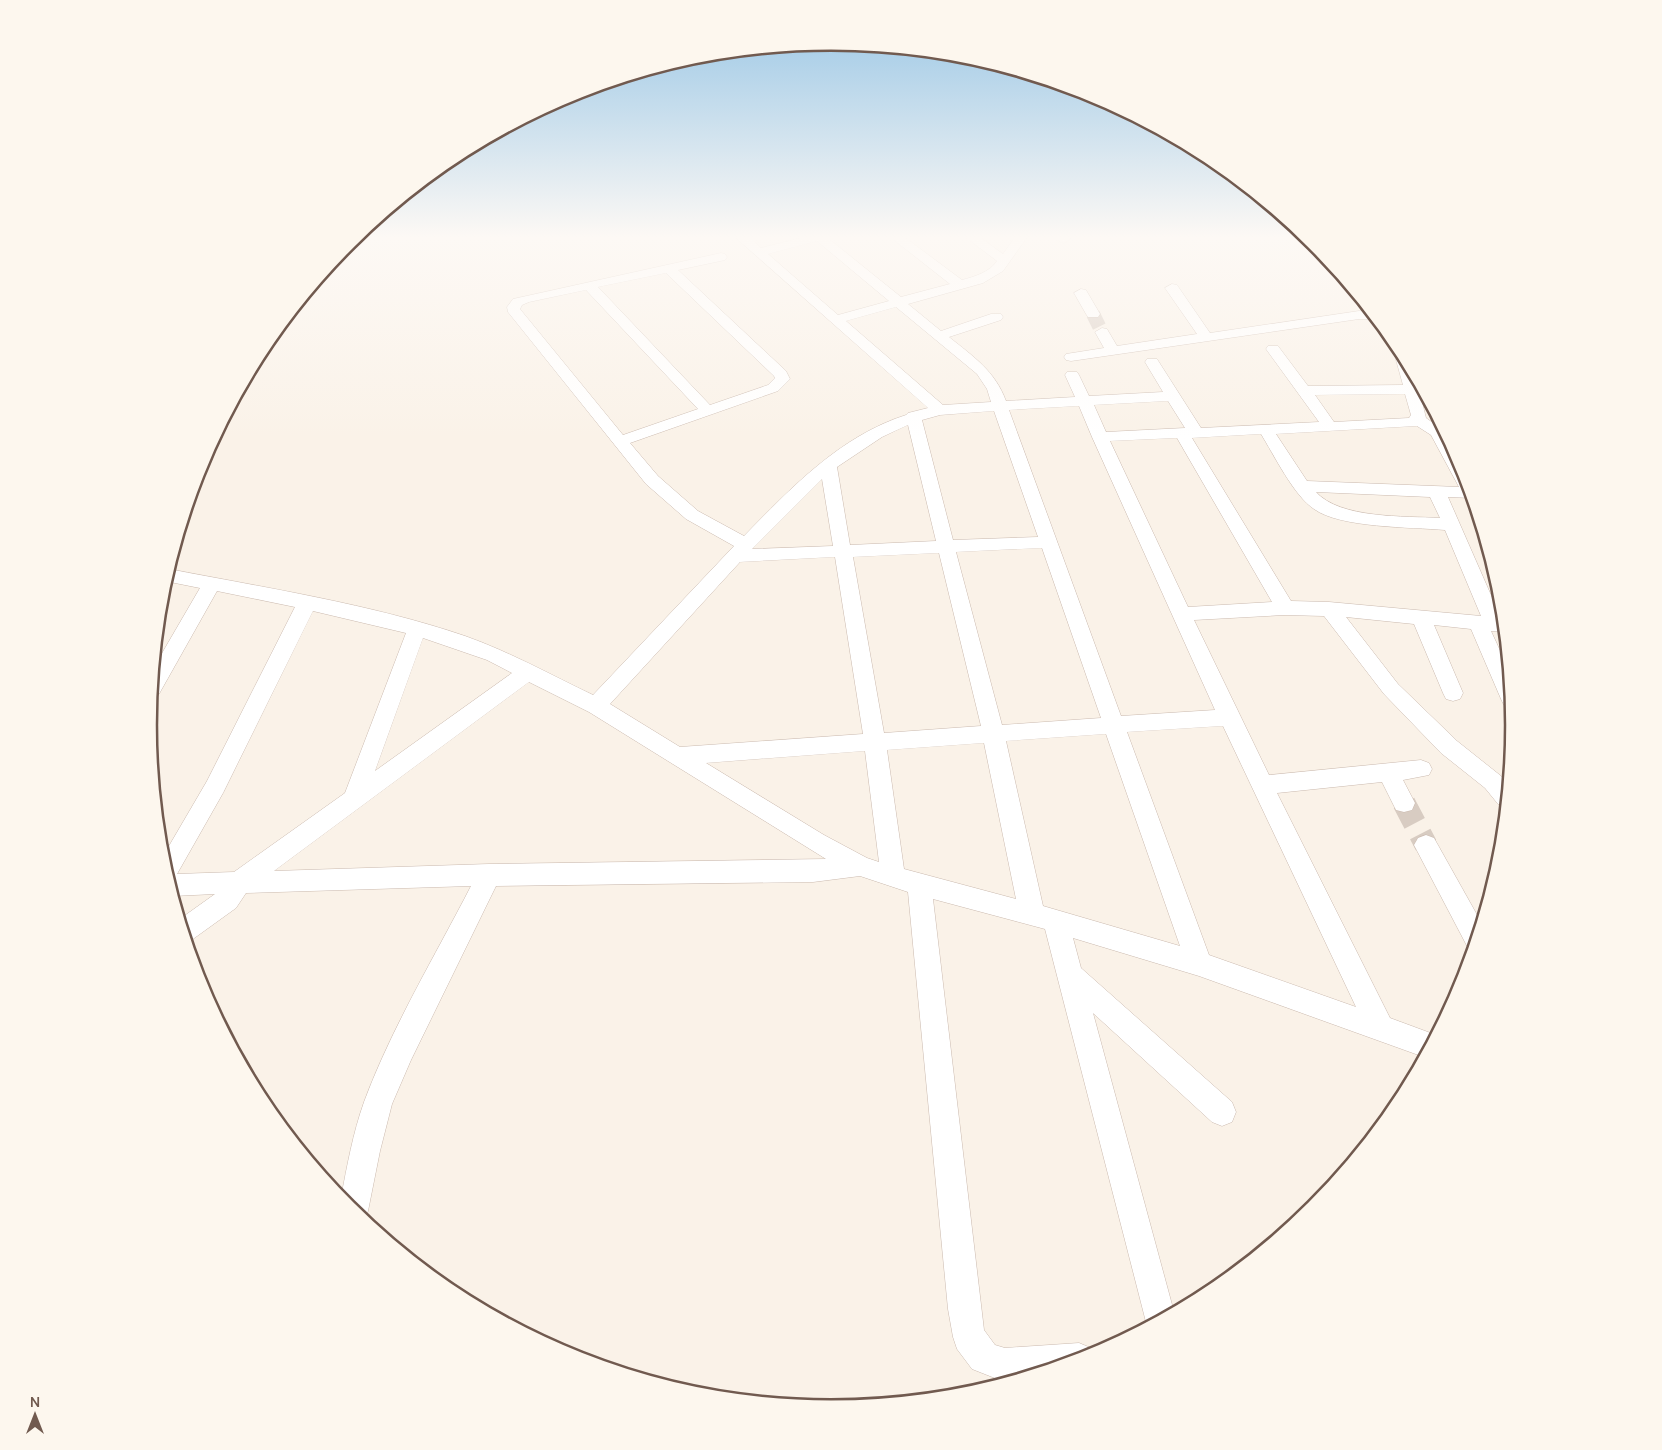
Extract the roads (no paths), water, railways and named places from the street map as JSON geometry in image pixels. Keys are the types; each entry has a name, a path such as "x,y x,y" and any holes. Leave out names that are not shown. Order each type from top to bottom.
{"street":[{"path":"516,304 513,309 667,495 741,550 844,552 1048,542"},
{"path":"606,304 707,410"},
{"path":"620,440 773,388 783,379 782,374 706,304"},
{"path":"817,304 939,410"},
{"path":"835,320 896,304"},
{"path":"900,304 982,371 994,389 1199,964"},
{"path":"1087,304 1093,314"},
{"path":"1183,304 1207,338"},
{"path":"1366,315 1359,315 1113,351 1072,366 1084,401 1100,437 1229,717 1381,1029"},
{"path":"939,336 996,317"},
{"path":"1102,332 1113,351"},
{"path":"1273,349 1330,426"},
{"path":"1152,362 1173,396 1189,433 1285,608"},
{"path":"1410,381 1417,405 1418,420"},
{"path":"1305,391 1412,389"},
{"path":"596,706 741,550 812,479 846,451 872,435 913,416 939,410 1173,396"},
{"path":"913,416 993,733 1044,918 1070,975 1158,1313"},
{"path":"1100,437 1399,424 1418,420 1438,434"},
{"path":"1266,430 1303,486 1319,505 1327,510 1339,514 1451,525"},
{"path":"828,465 875,742 906,881 964,1309 970,1337 984,1357 1006,1366 1049,1362"},
{"path":"1303,486 1463,492"},
{"path":"1437,492 1492,624 1501,660"},
{"path":"174,576 307,603 417,629 457,641 494,655 596,706 816,842 860,866 906,881 1044,918 1199,964 1424,1044"},
{"path":"159,676 212,583"},
{"path":"171,862 214,787 307,603"},
{"path":"1182,614 1285,608 1329,609 1492,624"},
{"path":"1329,609 1391,689 1449,746 1493,782 1501,791"},
{"path":"1421,617 1453,693"},
{"path":"354,799 417,629"},
{"path":"189,928 226,900 240,882 528,672"},
{"path":"679,756 1229,717"},
{"path":"1262,785 1422,769"},
{"path":"1388,773 1404,803"},
{"path":"1426,845 1472,931"},
{"path":"177,885 489,875 805,872 860,866"},
{"path":"355,1201 365,1151 378,1103 401,1050 489,875"},
{"path":"1070,975 1222,1112"}],"tunnel":[{"path":"1093,314 1102,332"},
{"path":"1404,803 1426,845"}]}
